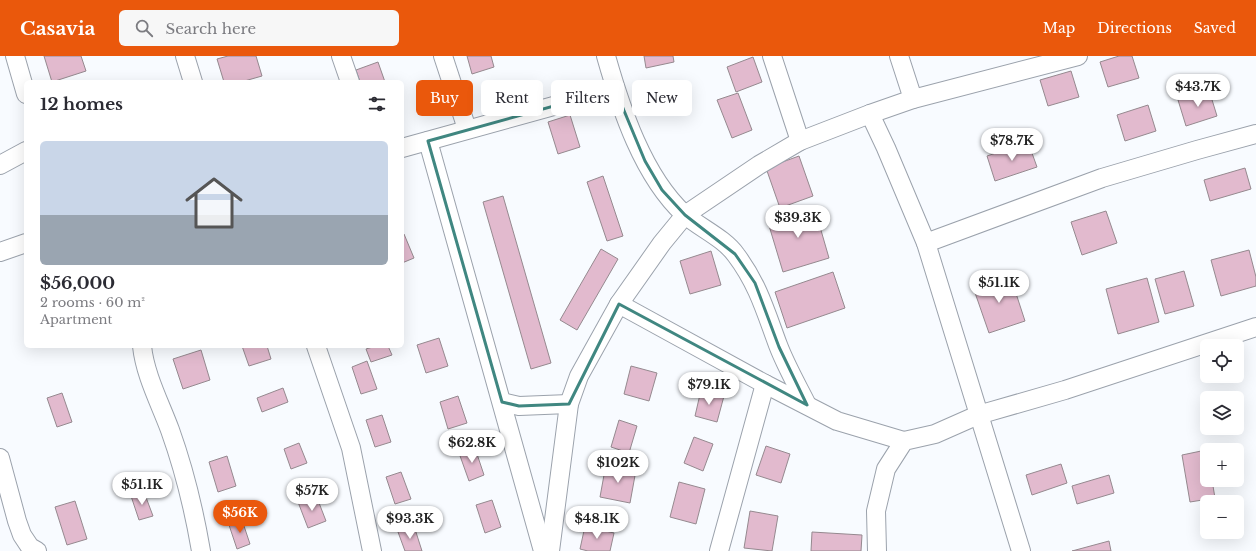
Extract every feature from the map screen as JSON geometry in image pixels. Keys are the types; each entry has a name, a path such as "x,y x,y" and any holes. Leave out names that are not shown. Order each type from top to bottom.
{"street":[{"path":"15,56 24,87"},
{"path":"185,56 192,80"},
{"path":"341,56 349,80"},
{"path":"443,56 467,129"},
{"path":"606,56 613,80"},
{"path":"772,56 800,141"},
{"path":"899,56 913,99"},
{"path":"550,551 569,404 579,376 619,304 662,243 685,215 759,165 800,141 913,99 1078,56"},
{"path":"404,147 551,106"},
{"path":"624,113 645,161 662,190 685,215 710,232 735,254 755,283 779,346 807,405"},
{"path":"870,114 926,243 1021,551"},
{"path":"926,243 1102,178 1256,134"},
{"path":"428,141 543,551"},
{"path":"0,165 24,152"},
{"path":"0,252 24,244"},
{"path":"619,304 765,384 837,421 904,441 935,434 978,415 1065,390 1256,327"},
{"path":"143,348 151,380 170,431 185,480 202,551"},
{"path":"317,348 351,448 372,551"},
{"path":"719,551 765,384"},
{"path":"502,402 519,406 569,404"},
{"path":"877,551 876,511 886,469 904,441"},
{"path":"2,471 22,535 30,547 37,551"}],"highlighted area":[{"path":"615,89 645,161 662,190 685,215 735,254 755,283 779,347 807,405 619,304 569,404 519,406 502,402 428,141"}],"building":[{"path":"44,56 81,56 86,71 58,80 51,80"},
{"path":"228,56 256,56 262,76 248,80 223,80 217,59"},
{"path":"467,56 491,56 494,67 472,74"},
{"path":"644,56 673,56 674,62 646,68"},
{"path":"1119,56 1132,56 1139,78 1108,87 1100,62"},
{"path":"753,57 762,82 736,92 727,67"},
{"path":"378,62 384,80 359,80 356,70"},
{"path":"1071,71 1079,97 1048,106 1040,80"},
{"path":"1209,90 1217,116 1186,126 1178,100"},
{"path":"738,93 752,130 732,138 717,100"},
{"path":"1148,105 1156,131 1125,141 1117,115"},
{"path":"570,116 580,147 558,154 548,122"},
{"path":"1028,142 1037,167 995,181 987,156"},
{"path":"799,156 813,196 780,208 766,168"},
{"path":"1245,168 1251,189 1210,201 1204,180"},
{"path":"603,176 623,236 607,241 587,182"},
{"path":"503,196 551,363 531,369 483,202"},
{"path":"814,206 829,258 783,272 767,219"},
{"path":"1106,211 1117,243 1082,255 1071,222"},
{"path":"404,234 414,258 404,262"},
{"path":"601,249 618,259 577,330 560,320"},
{"path":"1249,250 1256,277 1256,286 1221,296 1211,260"},
{"path":"711,251 721,285 690,294 680,261"},
{"path":"1184,271 1194,306 1165,314 1155,279"},
{"path":"833,272 845,308 787,328 775,292"},
{"path":"1010,275 1025,321 989,333 973,287"},
{"path":"1147,278 1159,322 1118,334 1106,289"},
{"path":"439,338 448,366 426,373 417,345"},
{"path":"243,348 268,348 271,359 249,366"},
{"path":"389,348 392,355 371,362 366,349"},
{"path":"201,350 210,380 183,389 173,359"},
{"path":"367,361 377,389 361,394 352,367"},
{"path":"631,366 657,373 649,401 624,394"},
{"path":"283,388 288,402 262,412 257,398"},
{"path":"701,390 724,396 717,422 695,416"},
{"path":"62,393 72,422 57,427 47,398"},
{"path":"458,396 467,423 448,429 440,402"},
{"path":"382,415 391,442 375,447 366,420"},
{"path":"619,420 637,426 629,453 611,447"},
{"path":"694,437 713,444 703,471 684,463"},
{"path":"299,443 307,463 291,469 284,449"},
{"path":"766,446 790,454 781,483 756,475"},
{"path":"475,448 484,475 469,481 459,453"},
{"path":"1200,451 1200,487 1213,487 1214,495 1200,495 1200,500 1190,502 1182,455"},
{"path":"227,456 236,486 218,492 209,462"},
{"path":"606,464 636,470 630,503 600,497"},
{"path":"1061,464 1067,483 1032,495 1026,475"},
{"path":"401,472 411,499 395,504 386,477"},
{"path":"1109,475 1114,493 1077,504 1072,486"},
{"path":"679,482 705,489 696,524 670,517"},
{"path":"144,492 153,516 139,520 131,496"},
{"path":"316,495 326,521 308,528 298,502"},
{"path":"492,500 501,527 485,533 476,505"},
{"path":"75,501 87,539 67,545 55,507"},
{"path":"750,511 778,516 772,551 744,548"},
{"path":"242,520 250,544 237,549 229,525"},
{"path":"414,526 422,551 405,551 398,532"},
{"path":"585,526 614,533 610,551 588,551 580,549"},
{"path":"812,532 862,535 861,551 811,551"},
{"path":"1109,541 1111,551 1072,551"}]}
